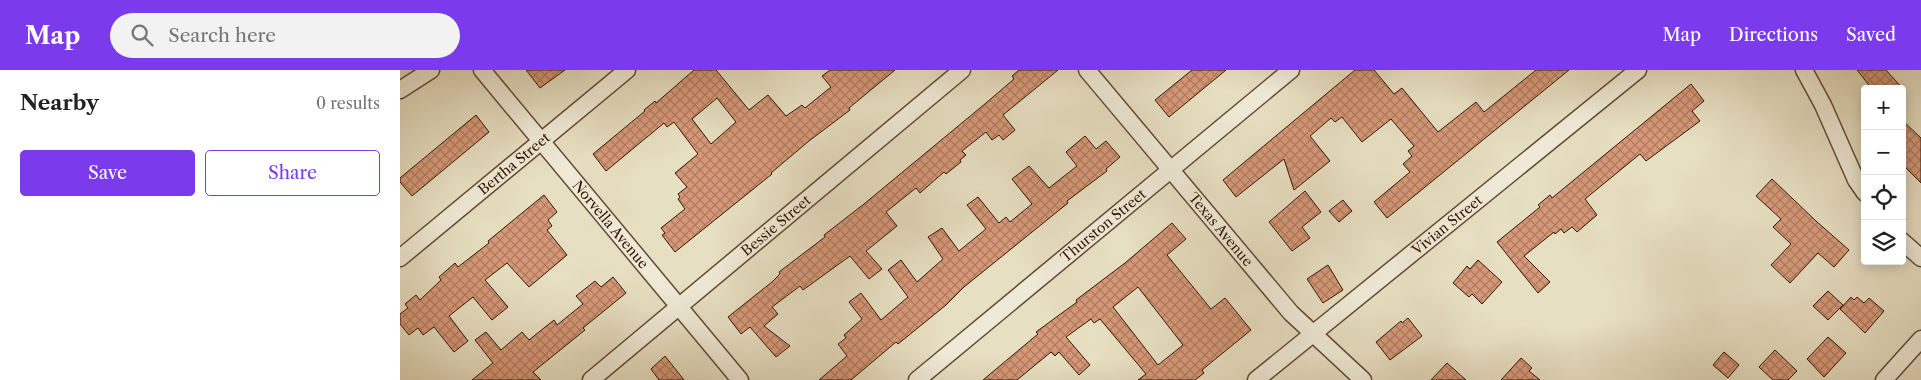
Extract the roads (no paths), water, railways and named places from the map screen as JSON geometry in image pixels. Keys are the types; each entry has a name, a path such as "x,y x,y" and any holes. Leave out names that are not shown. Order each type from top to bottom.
{"street":[{"path":"400,90 431,70"},
{"name":"Norvella Avenue","path":"482,70 740,380"},
{"name":"Bertha Street","path":"400,258 627,70"},
{"name":"Bessie Street","path":"591,380 962,70"},
{"name":"Texas Avenue","path":"1087,70 1291,313 1363,380"},
{"name":"Thurston Street","path":"917,380 1291,70"},
{"name":"Vivian Street","path":"1256,380 1638,70"},
{"path":"1804,70 1861,187"},
{"path":"1906,245 1921,258"},
{"path":"1884,380 1921,339"}]}
